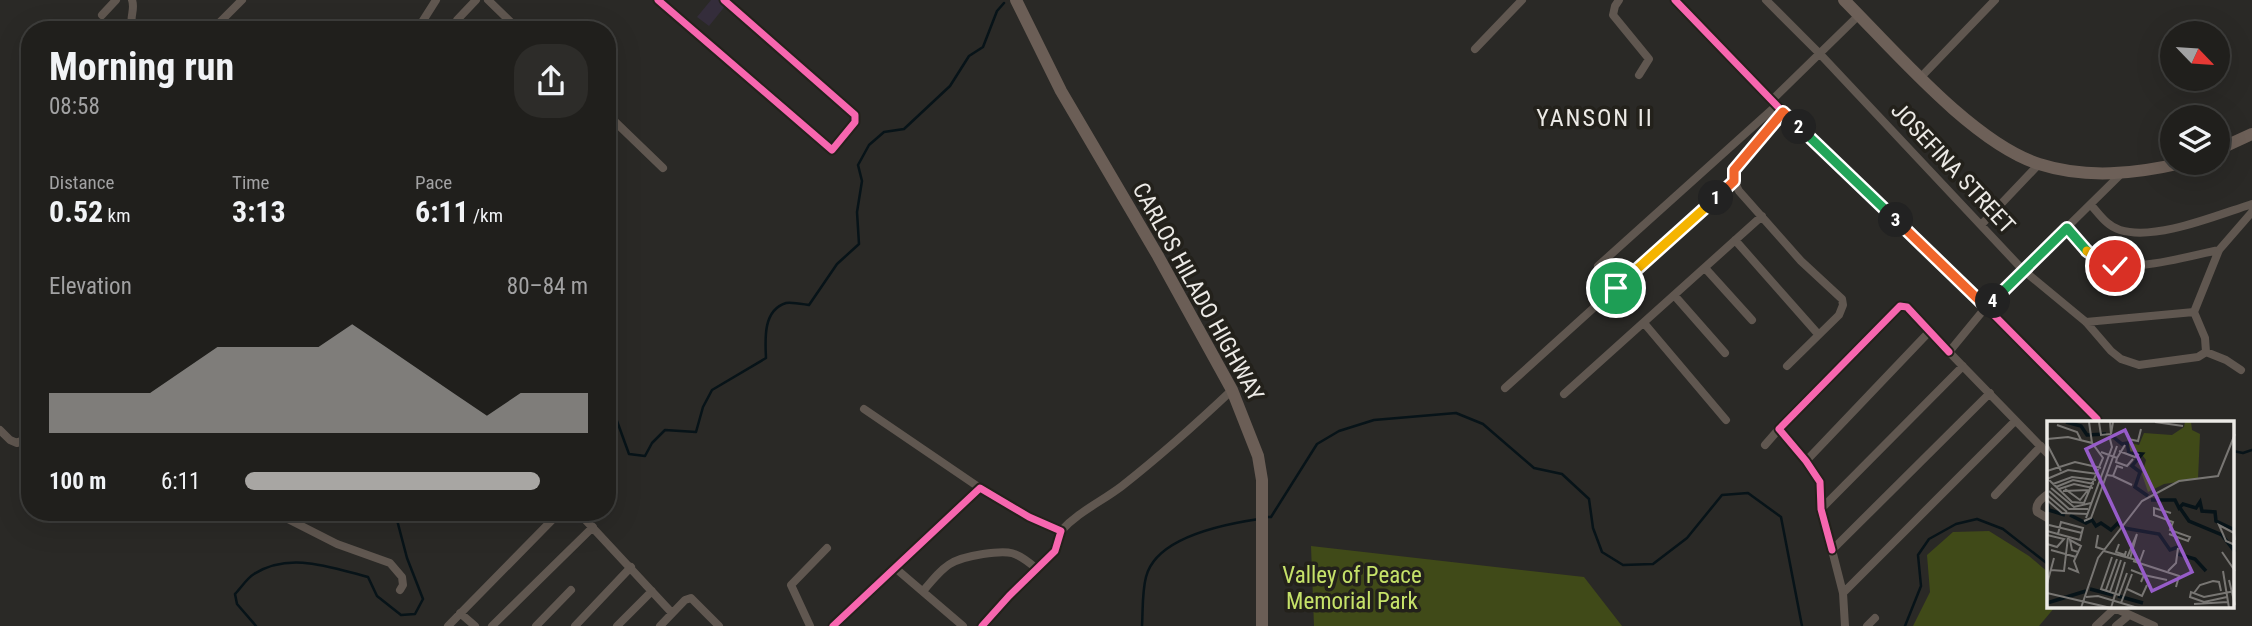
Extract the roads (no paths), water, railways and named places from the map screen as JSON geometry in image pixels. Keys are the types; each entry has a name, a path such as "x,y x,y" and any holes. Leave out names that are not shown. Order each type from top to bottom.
{"main road":[{"name":"CARLOS HILADO HIGHWAY","path":"1016,0 1061,91 1158,256 1232,390 1258,456 1263,505 1262,626"}],"street":[{"path":"102,15 116,0"},
{"path":"131,21 132,0"},
{"path":"221,21 242,0"},
{"path":"423,21 436,0"},
{"path":"457,21 476,0"},
{"path":"488,0 510,21"},
{"path":"659,0 832,150 855,122 855,115 724,0"},
{"path":"1475,49 1522,0"},
{"path":"1619,0 1613,12 1615,17 1649,60 1639,75"},
{"path":"1675,0 1777,105 1986,307 2097,419"},
{"name":"JOSEFINA STREET","path":"1766,0 2023,270 2086,322 2111,351 2121,359 2139,365 2198,357 2206,352"},
{"path":"1921,77 1995,0"},
{"path":"1787,366 1839,315 1842,299 1801,261 1739,191 1734,181 1734,170 1777,105 1820,54 1855,6 1964,119 2006,149 2039,164 2071,171 2120,175 2160,167"},
{"path":"1598,266 1777,105"},
{"path":"616,123 663,168"},
{"path":"2230,144 2252,134"},
{"path":"1981,225 2039,164"},
{"path":"1949,352 1986,307 2120,175"},
{"path":"1505,388 1734,181"},
{"path":"2091,205 2106,222 2118,229 2132,232 2176,227 2252,204"},
{"path":"2241,370 2206,352 2205,338 2194,312 2219,250 2252,212"},
{"path":"1564,394 1762,216"},
{"path":"2067,228 2088,253 2115,266 2163,261 2219,250"},
{"path":"1735,240 1818,334"},
{"path":"1705,268 1752,320"},
{"path":"1674,295 1725,353"},
{"path":"1765,445 1900,306 1907,307 2047,453"},
{"path":"2086,322 2194,312"},
{"path":"1644,323 1727,420"},
{"path":"1806,461 1929,332"},
{"path":"1821,509 1963,366"},
{"path":"982,626 1055,551 1061,531 1075,516 1102,501 1165,452 1232,390"},
{"path":"1832,550 1990,393"},
{"path":"864,409 980,488 1029,517 1061,531"},
{"path":"1843,593 2015,421"},
{"path":"1779,429 1820,482 1821,509 1843,593 1845,626"},
{"path":"0,430 10,440 17,443 21,441"},
{"path":"1996,495 2041,446"},
{"path":"833,626 980,488"},
{"path":"2047,495 2036,508 2037,512 2047,518"},
{"path":"292,521 337,544 390,563 402,577 403,585 400,590"},
{"path":"449,626 551,521"},
{"path":"587,521 672,612"},
{"path":"492,626 593,527"},
{"path":"810,626 791,585 827,548"},
{"path":"925,590 939,572 959,558 1005,550 1021,556 1037,569"},
{"path":"575,626 631,567"},
{"path":"894,567 925,590 962,626"},
{"path":"536,626 571,590"},
{"path":"617,626 652,591"},
{"path":"660,626 685,600 691,598 719,626"},
{"path":"2096,626 2113,610 2119,610 2154,626"},
{"path":"460,613 475,626"},
{"path":"2116,626 2128,616"},
{"path":"1867,626 1875,618"}],"waterway":[{"path":"616,421 629,454 645,456 652,443 665,430 696,432 703,407 712,390 766,358 767,326 773,312 786,303 809,305 837,264 859,244 857,212 862,181 858,165 869,145 884,132 904,129 950,86 969,56 983,47 997,11 1004,3"},
{"path":"1265,517 1271,517 1317,444 1339,431 1374,420 1456,413 1483,424 1534,468 1562,474 1589,499 1593,528 1602,552 1623,565 1653,564 1687,538 1722,495 1748,493 1781,517 1802,626"},
{"path":"2234,451 2243,453 2252,450"},
{"path":"1142,626 1146,577 1152,563 1163,552 1177,542 1211,529 1259,519"},
{"path":"1905,626 1921,586 1918,555 1929,539 1956,524 1977,519 2003,529 2047,563"},
{"path":"256,626 237,604 235,594 254,574 282,563 326,566 368,577 377,596 401,615 415,614 423,599 407,558 397,521"}],"district":[{"name":"YANSON II","path":"1595,118"}],"park label":[{"name":"Valley of Peace Memorial Park","path":"1352,588"}]}
